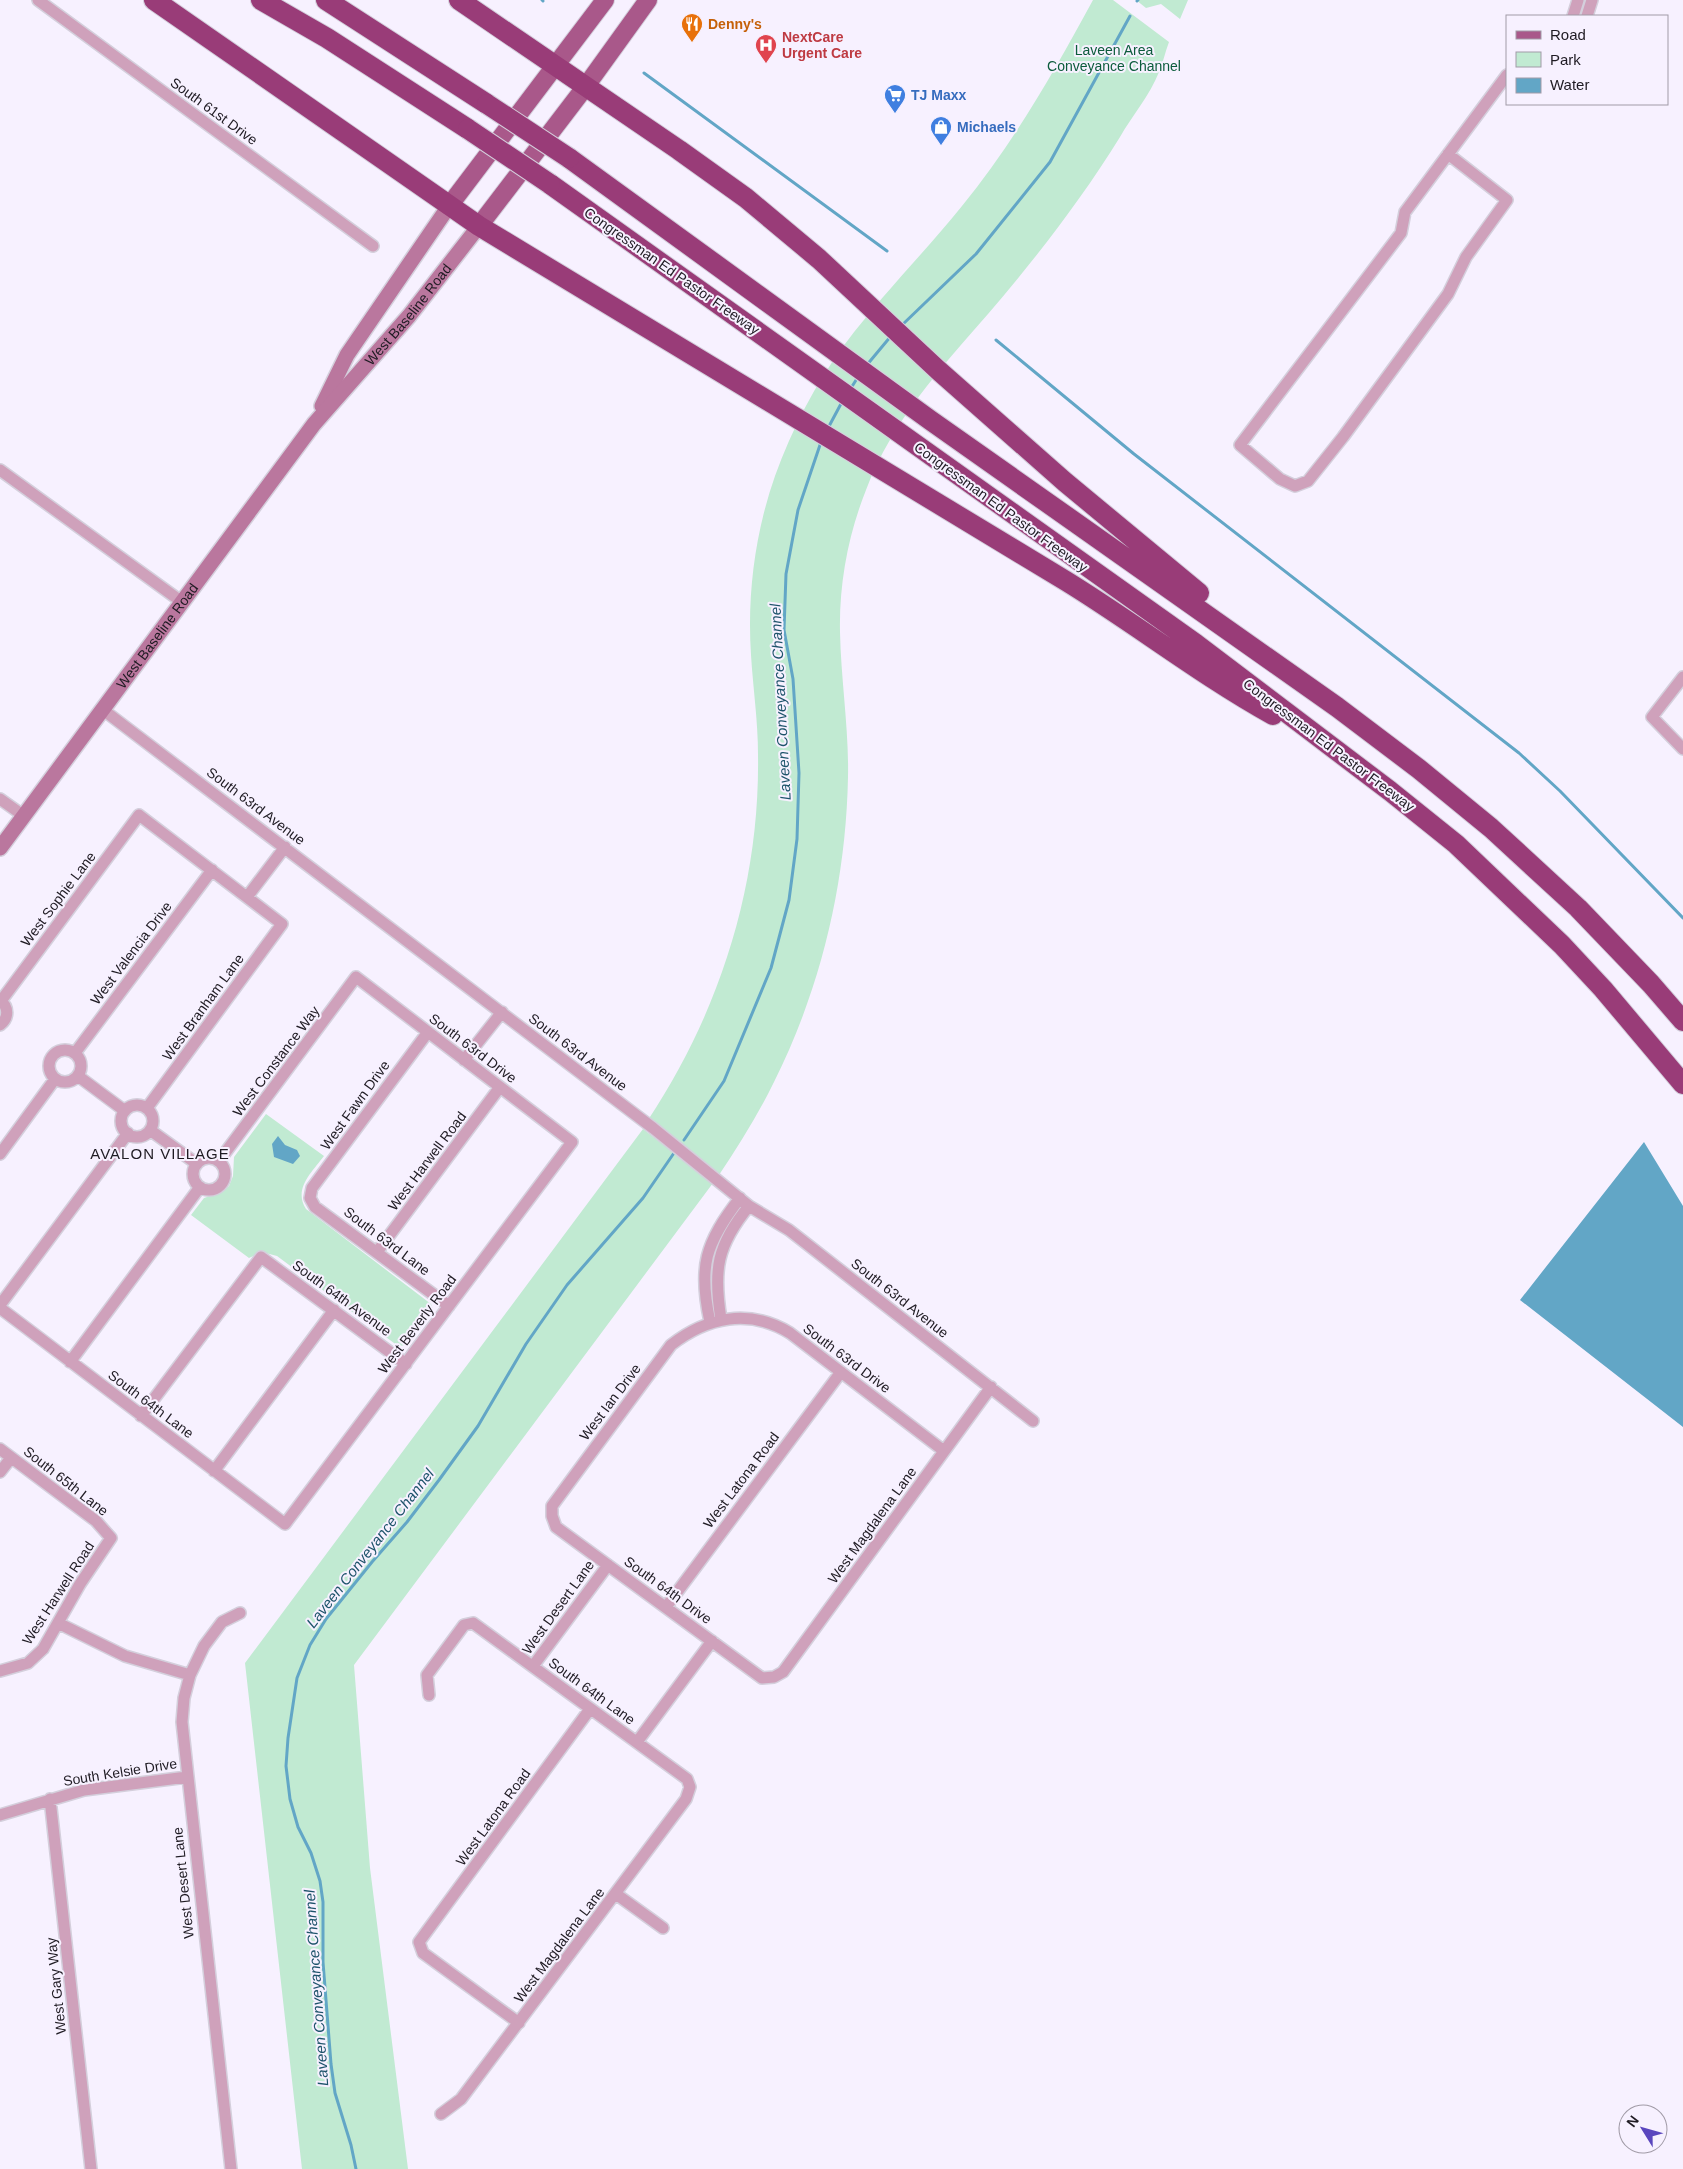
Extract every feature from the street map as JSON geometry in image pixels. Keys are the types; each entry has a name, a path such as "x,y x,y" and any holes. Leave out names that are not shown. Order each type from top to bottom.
{"highway":[{"path":"154,0 479,226 1101,602 1229,691 1283,720 1318,736"},
{"name":"Congressman Ed Pastor Freeway","path":"261,0 327,38 550,184 1196,644 1318,736 1456,844 1512,895 1603,989 1683,1084"},
{"name":"Congressman Ed Pastor Freeway","path":"326,0 569,158 881,384 1337,707 1419,769 1535,867 1604,935 1683,1021"},
{"path":"459,0 687,155 746,198 819,259 908,342 1093,506 1171,572 1304,673 1337,707"}],"main road":[{"path":"450,206 554,64 605,0"},
{"path":"479,226 586,86 648,0"},
{"name":"West Baseline Road","path":"314,424 347,355 450,206"},
{"name":"West Baseline Road","path":"0,848 314,424 409,316 479,226"}],"street":[{"name":"South 61st Drive","path":"38,0 373,246"},
{"path":"1572,15 1578,0"},
{"path":"1587,15 1592,0"},
{"path":"1448,154 1507,200 1466,257 1448,294 1343,437 1308,481 1295,486 1280,478 1240,445 1401,233 1405,212 1448,154 1506,76"},
{"path":"0,470 182,602"},
{"path":"1683,677 1652,717 1683,749"},
{"name":"South 63rd Avenue","path":"102,709 660,1133 744,1202 789,1230 1033,1421"},
{"path":"0,799 24,816"},
{"name":"West Sophie Lane","path":"0,1026 6,1020 7,1012 1,1000 139,815 212,870"},
{"path":"212,870 247,897 285,847"},
{"name":"West Valencia Drive","path":"75,1053 212,870"},
{"name":"West Branham Lane","path":"147,1108 282,924 247,897"},
{"name":"South 63rd Drive","path":"356,978 572,1142"},
{"name":"West Constance Way","path":"219,1162 356,978"},
{"path":"464,1060 502,1012"},
{"name":"West Fawn Drive","path":"310,1198 312,1188 428,1032"},
{"path":"64,1050 75,1053 81,1061 78,1076 70,1082 56,1079 50,1070 50,1064 54,1055 64,1050"},
{"path":"78,1076 125,1111"},
{"path":"0,1154 56,1079"},
{"name":"West Harwell Road","path":"377,1252 500,1087"},
{"path":"138,1104 147,1108 153,1116 150,1130 145,1135 138,1137 128,1134 122,1125 122,1116 125,1111 138,1104"},
{"path":"150,1130 197,1164"},
{"path":"0,1306 128,1134"},
{"name":"West Beverly Road","path":"285,1524 572,1142"},
{"path":"205,1159 215,1159 219,1162 225,1173 221,1186 213,1190 200,1187 194,1179 194,1169 197,1164 205,1159"},
{"path":"70,1362 200,1187"},
{"name":"South 63rd Lane","path":"310,1198 315,1207 450,1306"},
{"path":"716,1321 704,1294 703,1276 705,1259 710,1244 725,1217 744,1202"},
{"name":"South 64th Avenue","path":"141,1416 261,1257 406,1364"},
{"name":"South 64th Lane","path":"0,1306 70,1362 285,1524"},
{"path":"214,1471 334,1310"},
{"name":"South 63rd Drive","path":"716,1321 758,1320 775,1324 790,1333 944,1451"},
{"name":"West Ian Drive","path":"552,1516 552,1506 671,1345 698,1327 716,1321"},
{"name":"West Latona Road","path":"666,1607 841,1372"},
{"name":"West Magdalena Lane","path":"774,1676 783,1672 991,1388"},
{"name":"South 65th Lane","path":"0,1449 96,1521 111,1538"},
{"path":"0,1472 11,1458"},
{"name":"South 64th Drive","path":"552,1516 556,1527 762,1678 774,1676"},
{"name":"West Harwell Road","path":"0,1671 28,1663 43,1649 111,1538"},
{"name":"West Desert Lane","path":"533,1666 608,1565"},
{"name":"West Desert Lane","path":"231,2169 182,1722 184,1698 190,1676 204,1646 222,1622 240,1613"},
{"path":"58,1623 125,1656 190,1676"},
{"name":"South 64th Lane","path":"429,1695 427,1675 464,1625 473,1623 687,1779 690,1787"},
{"path":"637,1742 712,1641"},
{"name":"West Latona Road","path":"519,2023 423,1952 419,1942 590,1709"},
{"name":"South Kelsie Drive","path":"0,1815 84,1790 187,1777"},
{"name":"West Magdalena Lane","path":"441,2114 461,2099 519,2023 686,1799 690,1787"},
{"name":"West Gary Way","path":"50,1799 91,2169"},
{"path":"616,1894 662,1928"}],"green space":[{"name":"Laveen Area Conveyance Channel","path":"1093,0 1113,0 1169,42 1151,89 1090,183 1023,272 952,355 903,418 889,441 866,490 854,524 841,596 840,632 848,777 842,856 828,934 818,972 791,1046 761,1106 719,1175 648,1120 696,1035 715,991 731,946 743,899 752,852 757,804 758,742 751,655 750,610 754,564 762,520 775,476 805,407 834,359 859,326 933,241 981,182 1016,132 1048,80"},
{"name":"Laveen Area Conveyance Channel","path":"1136,0 1188,0 1180,19 1161,4 1146,8"},
{"path":"266,1114 324,1156 303,1188 303,1202 306,1209 431,1304 433,1309 431,1314 407,1345 398,1346 277,1256 262,1252 249,1258 191,1215 204,1198 222,1192 229,1186 233,1176 234,1157"},
{"path":"643,1129 713,1183 354,1665 370,1868 408,2169 302,2169 245,1663"}],"water":[{"path":"278,1136 285,1145 297,1150 300,1156 293,1164 274,1157 272,1144"},
{"path":"1644,1142 1683,1206 1683,1427 1520,1300"}],"waterway":[{"name":"Laveen Conveyance Channel","path":"901,326 976,254 1050,162 1130,16"},
{"path":"644,73 887,251"},
{"name":"Laveen Conveyance Channel","path":"866,366 891,336"},
{"path":"996,340 1134,454 1519,753 1560,791 1683,918"},
{"name":"Laveen Conveyance Channel","path":"851,388 858,377"},
{"name":"Laveen Conveyance Channel","path":"827,430 843,400"},
{"name":"Laveen Conveyance Channel","path":"684,1140 724,1081 771,968 789,900 797,839 799,773 793,679 784,630 786,574 798,510 821,442"},
{"name":"Laveen Conveyance Channel","path":"356,2169 351,2145 335,2093 331,2064 323,1962 323,1902 320,1881 311,1853 298,1827 290,1799 286,1766 297,1678 310,1645 326,1619 407,1522 439,1480 478,1426 526,1344 567,1285 643,1198 674,1153"}],"place":[{"name":"Denny's","path":"692,43"},
{"name":"NextCare Urgent Care","path":"766,64"},
{"name":"TJ Maxx","path":"895,114"},
{"name":"Michaels","path":"941,146"}],"district":[{"name":"AVALON VILLAGE","path":"160,1153"}]}
